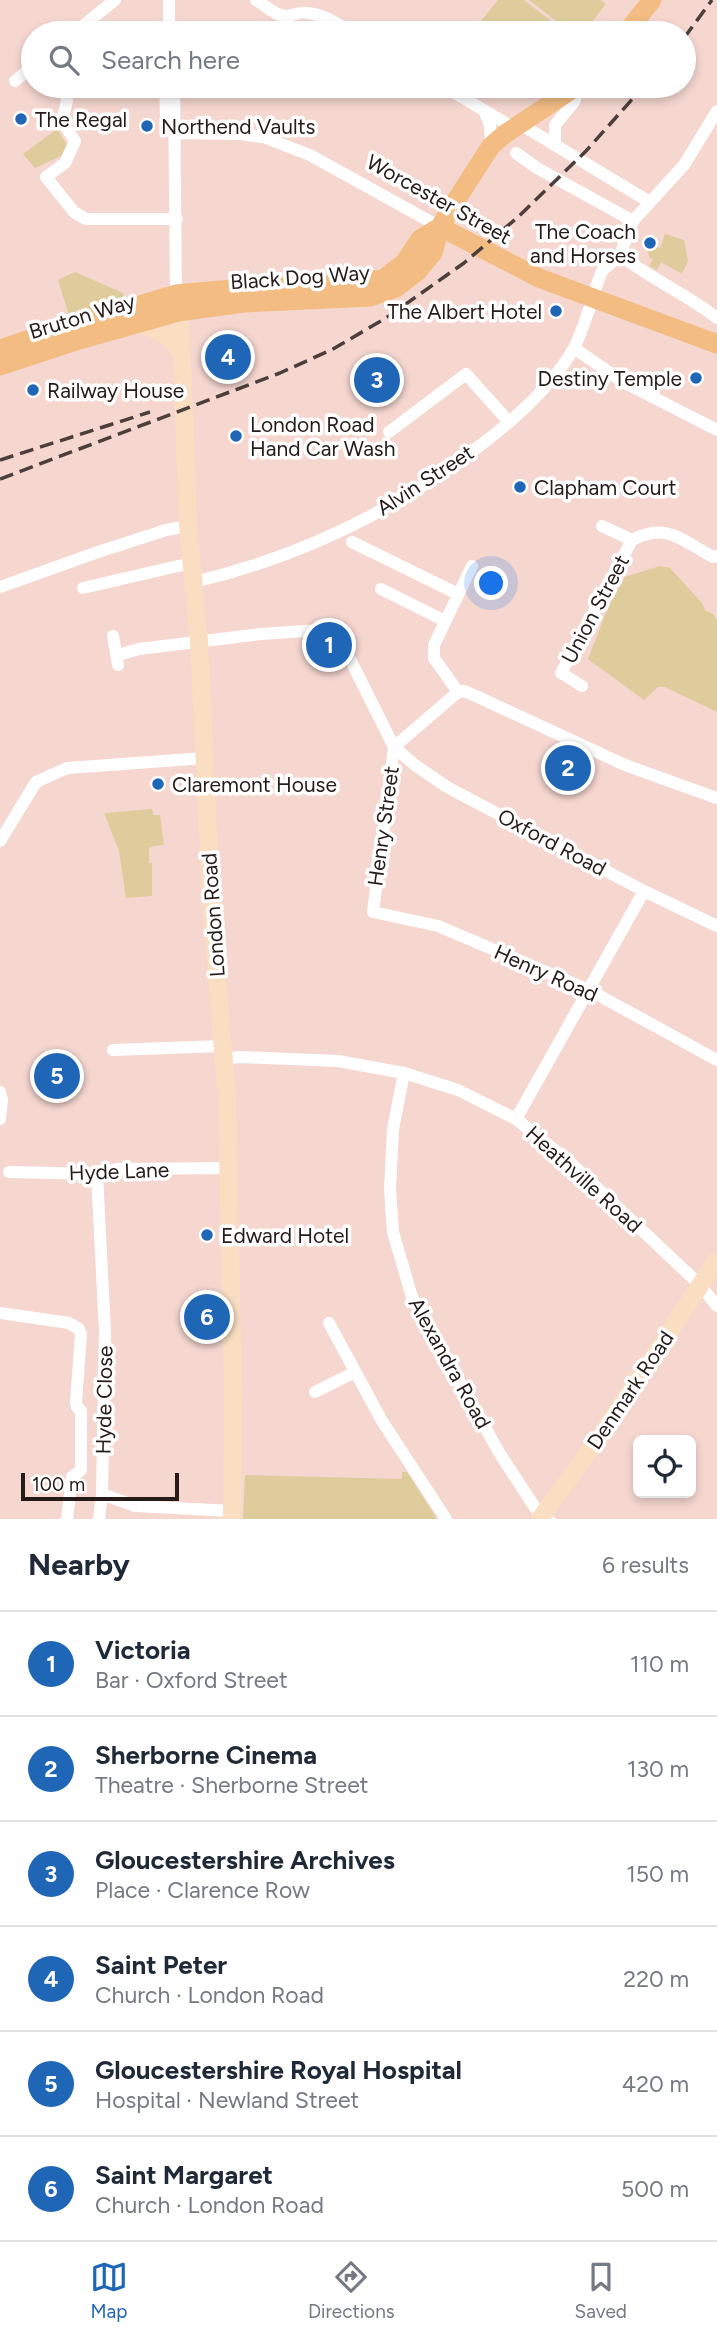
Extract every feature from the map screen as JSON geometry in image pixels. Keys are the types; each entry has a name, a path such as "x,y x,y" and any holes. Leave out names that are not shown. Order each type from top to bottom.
{"main road":[{"path":"635,21 652,0"},
{"name":"Black Dog Way","path":"177,303 244,288 351,284 383,279 404,263 420,239 440,227 491,146 560,98"},
{"name":"Worcester Street","path":"440,227 522,270 717,344"},
{"name":"Bruton Way","path":"0,366 135,323 177,303"},
{"name":"Bruton Way","path":"0,349 72,324 177,303"},
{"name":"London Road","path":"177,303 188,526 194,582 212,905 227,1098 233,1393 232,1515"},
{"path":"135,323 166,333 174,340 181,354"},
{"name":"Denmark Road","path":"544,1518 717,1259"}],"street":[{"path":"89,21 116,0"},
{"path":"169,0 169,21"},
{"path":"256,0 279,15 287,16 307,6 334,21"},
{"path":"15,81 21,76"},
{"path":"66,98 62,121 75,141 65,163 46,177 74,212 86,219 177,219"},
{"path":"165,98 166,116 174,134"},
{"path":"175,98 177,303"},
{"path":"464,98 555,144 648,201"},
{"path":"555,144 555,125 575,98"},
{"path":"484,110 490,125 491,146"},
{"name":"Alvin Street","path":"194,582 226,575 305,548 377,513 422,487 509,422 540,392 574,348 602,271 620,255 633,221 648,201 684,164 717,111"},
{"name":"Worcester Street","path":"174,134 239,134 263,137 287,145 341,171 440,227"},
{"path":"516,153 532,157 633,221"},
{"path":"620,255 717,318"},
{"path":"574,348 623,382 717,430"},
{"path":"389,432 466,374 509,422"},
{"path":"0,587 120,544 188,526"},
{"path":"602,527 632,540"},
{"name":"Union Street","path":"582,685 561,673 632,540 649,531 666,532 713,557 717,556"},
{"path":"352,542 458,594"},
{"path":"83,588 191,563"},
{"path":"458,692 434,658 434,645 472,566"},
{"path":"381,589 445,621"},
{"path":"113,636 118,660 139,649 261,634 335,629 394,747 458,692 464,691 625,765 717,798"},
{"name":"Oxford Road","path":"394,747 447,787 644,891 717,926"},
{"name":"Henry Street","path":"372,906 394,747"},
{"path":"0,841 36,782 67,768 205,758"},
{"path":"516,1119 644,891"},
{"name":"Henry Road","path":"372,906 373,912 377,914 439,926 589,990 717,1060"},
{"name":"Heathville Road","path":"113,1050 223,1053 240,1057 338,1062 404,1073 458,1090 516,1119 572,1164 700,1285 717,1306"},
{"name":"Alexandra Road","path":"404,1073 389,1167 393,1232 412,1297 500,1454 544,1518"},
{"path":"0,1092 0,1119"},
{"name":"Hyde Lane","path":"9,1172 97,1174 117,1168 229,1168"},
{"name":"Hyde Close","path":"97,1174 106,1332 99,1519"},
{"path":"0,1313 69,1323 82,1334 76,1402 81,1411 81,1470 72,1477 67,1519"},
{"path":"329,1323 382,1421 446,1519"},
{"path":"315,1392 355,1372"},
{"path":"102,1494 135,1506 232,1515"}],"shaded area":[{"path":"498,0 524,0 551,21 481,21"},
{"path":"529,0 601,0 606,4 593,21 556,21"},
{"path":"57,129 67,145 65,154 35,168 23,154"},
{"path":"665,234 684,240 688,261 682,274 661,262 657,270 649,266 653,259 649,258 648,249 654,249 655,246 660,248"},
{"path":"75,272 123,293 126,308 72,325 58,280"},
{"path":"660,566 670,568 702,603 705,610 717,620 717,712 665,687 658,687 644,700 588,659 607,610 625,577"},
{"path":"152,809 153,815 160,815 164,845 149,847 152,896 126,898 119,851 104,813"},
{"path":"402,1472 407,1472 437,1519 243,1519 245,1475 402,1479"}],"railway":[{"path":"696,22 712,0"},
{"path":"0,479 280,373 333,349 386,318 464,263 518,217 586,151 633,98"},
{"path":"0,460 150,412"}],"place":[{"name":"The Regal","path":"21,119"},
{"name":"Northend Vaults","path":"147,126"},
{"name":"The Coach and Horses","path":"650,243"},
{"name":"The Albert Hotel","path":"556,311"},
{"name":"Saint Peter","path":"228,357"},
{"name":"Destiny Temple","path":"696,378"},
{"name":"Gloucestershire Archives","path":"377,380"},
{"name":"Railway House","path":"33,390"},
{"name":"London Road Hand Car Wash","path":"236,436"},
{"name":"Clapham Court","path":"520,487"},
{"name":"Victoria","path":"329,645"},
{"name":"Sherborne Cinema","path":"568,768"},
{"name":"Claremont House","path":"158,784"},
{"name":"Gloucestershire Royal Hospital","path":"57,1076"},
{"name":"Edward Hotel","path":"207,1235"},
{"name":"Saint Margaret","path":"207,1317"}]}
